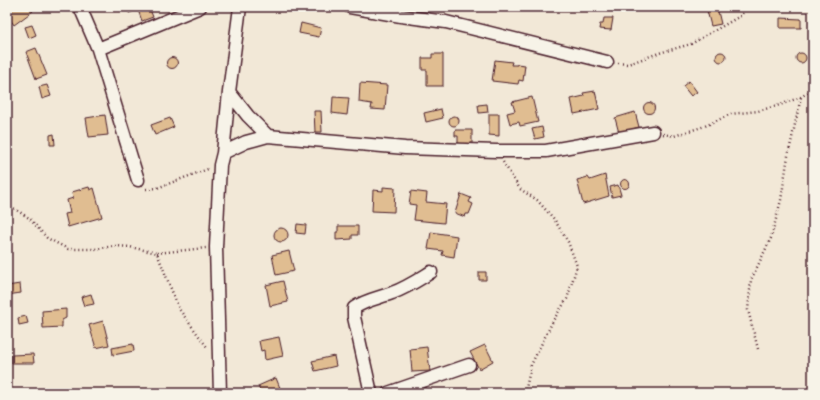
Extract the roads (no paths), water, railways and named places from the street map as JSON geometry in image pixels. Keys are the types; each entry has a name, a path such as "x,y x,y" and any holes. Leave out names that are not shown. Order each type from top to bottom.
{"street":[{"path":"80,7 98,49 138,180"},
{"path":"98,49 200,7"},
{"path":"220,393 216,247 221,159 240,7"},
{"path":"350,7 446,22 607,62"},
{"path":"229,92 248,116 268,136"},
{"path":"221,159 246,142 268,136 405,148 546,151 653,132"},
{"path":"372,393 354,316 354,308 361,303 411,285 431,272"},
{"path":"388,393 469,365"}]}
